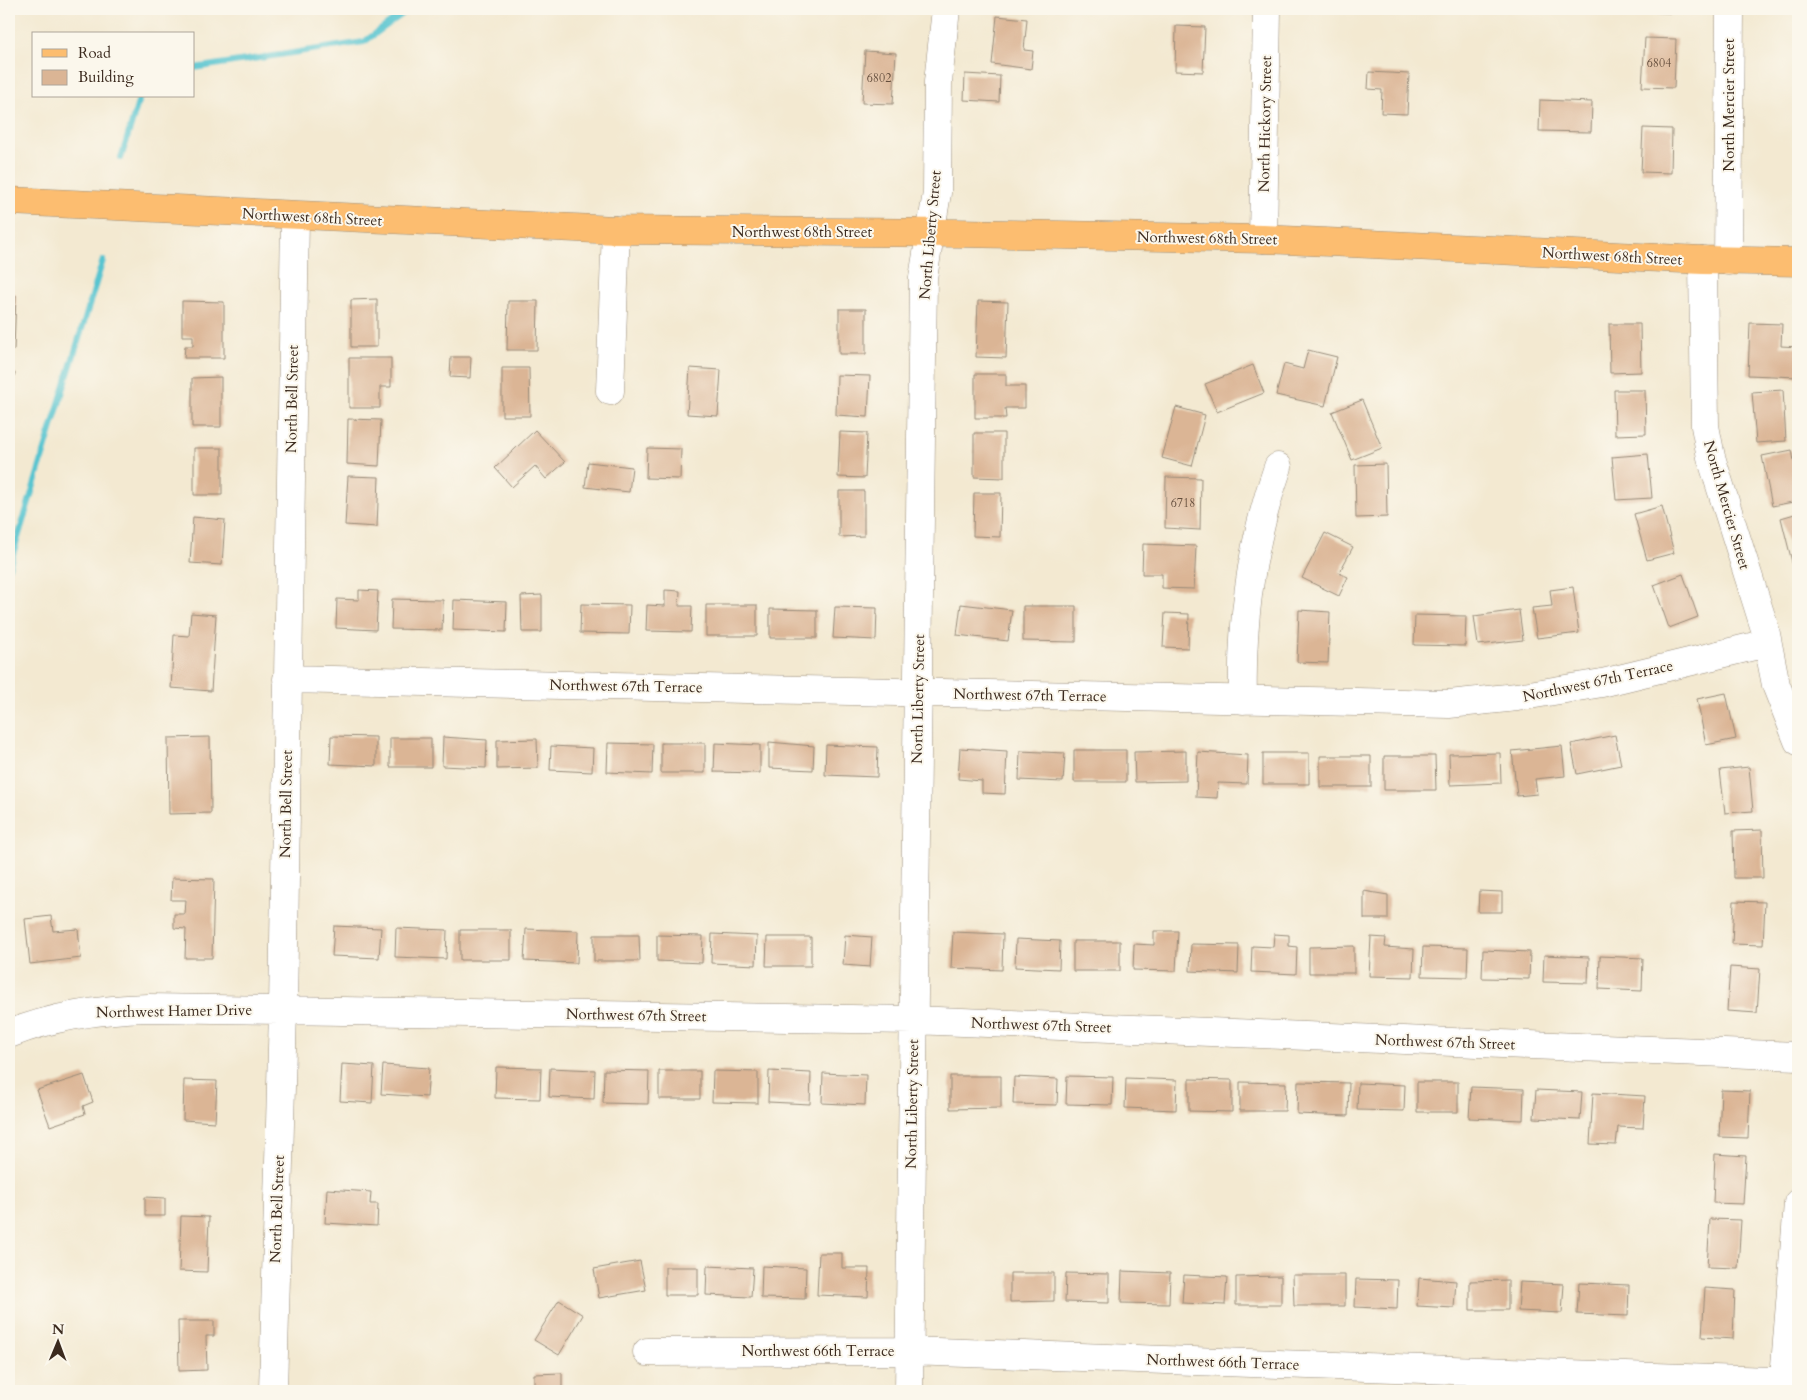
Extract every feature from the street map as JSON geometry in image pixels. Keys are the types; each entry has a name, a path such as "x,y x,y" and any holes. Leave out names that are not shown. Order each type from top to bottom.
{"main road":[{"name":"Northwest 68th Street","path":"9,201 616,230 1263,239 1716,260 1798,262"}],"street":[{"name":"North Liberty Street","path":"909,1391 908,1351 923,278 932,233 937,193 938,82 946,9"},
{"name":"North Hickory Street","path":"1263,239 1267,9"},
{"name":"North Mercier Street","path":"1730,9 1705,426 1711,457 1767,643 1776,685 1798,741"},
{"name":"North Bell Street","path":"273,1391 283,1010 295,216"},
{"path":"610,391 616,230"},
{"path":"1243,700 1242,657 1246,599 1256,542 1278,467"},
{"name":"Northwest 67th Terrace","path":"287,679 1449,704 1517,698 1602,683 1767,643"},
{"name":"Northwest Hamer Drive","path":"9,1034 77,1013 113,1008 283,1010"},
{"name":"Northwest 67th Street","path":"283,1010 913,1020 1798,1056"},
{"path":"1788,1385 1798,1202"},
{"name":"Northwest 66th Terrace","path":"647,1352 908,1351 1788,1385"}],"building":[{"path":"1638,9 1670,9 1670,13 1638,12"},
{"path":"997,16 1027,19 1024,50 1033,51 1031,69 992,64"},
{"path":"1176,26 1205,27 1203,72 1175,71"},
{"path":"1645,38 1676,39 1674,88 1642,87"},
{"path":"865,51 896,53 893,104 862,103"},
{"path":"1369,72 1409,74 1407,114 1381,113 1382,90 1368,89"},
{"path":"965,74 1000,76 999,102 964,100"},
{"path":"1540,100 1592,102 1591,132 1539,131"},
{"path":"1643,128 1672,129 1671,173 1641,172"},
{"path":"9,295 16,295 14,350 9,350"},
{"path":"377,299 377,347 351,347 351,300"},
{"path":"182,301 224,302 224,358 184,358 185,346 193,346 193,336 182,336"},
{"path":"508,301 538,301 537,350 507,350"},
{"path":"978,301 1008,302 1006,358 976,357"},
{"path":"839,309 866,309 866,354 839,354"},
{"path":"1750,323 1782,324 1781,346 1798,347 1798,377 1748,375"},
{"path":"1609,324 1640,324 1641,372 1610,373"},
{"path":"1308,350 1337,357 1325,406 1276,395 1284,364 1303,369"},
{"path":"451,357 471,357 470,378 450,377"},
{"path":"349,358 391,358 391,387 380,387 380,408 349,408"},
{"path":"1253,365 1264,393 1217,412 1205,384"},
{"path":"502,368 529,368 530,416 502,416"},
{"path":"690,368 721,370 718,416 687,414"},
{"path":"9,372 15,373 9,395"},
{"path":"975,374 1006,374 1006,386 1025,386 1025,408 1005,408 1006,418 975,418"},
{"path":"837,375 870,376 868,417 836,415"},
{"path":"221,377 221,427 192,427 192,378"},
{"path":"1614,390 1645,390 1646,434 1615,435"},
{"path":"1783,390 1786,441 1756,443 1752,392"},
{"path":"1362,400 1382,448 1352,460 1332,412"},
{"path":"1176,407 1205,415 1192,466 1162,458"},
{"path":"348,419 381,420 379,466 347,464"},
{"path":"535,430 565,462 546,479 535,466 512,487 495,468"},
{"path":"840,432 867,433 865,478 838,477"},
{"path":"974,433 1004,433 1004,478 974,477"},
{"path":"194,448 222,448 222,495 194,495"},
{"path":"647,448 681,449 680,479 646,478"},
{"path":"1792,450 1798,482 1798,501 1772,506 1762,456"},
{"path":"1648,454 1652,498 1616,500 1612,457"},
{"path":"588,462 632,467 629,492 585,487"},
{"path":"1386,464 1387,517 1356,518 1355,465"},
{"path":"348,476 379,477 377,527 345,525"},
{"path":"1166,477 1201,478 1200,530 1165,528"},
{"path":"839,491 864,491 864,536 839,537"},
{"path":"974,493 1001,493 1000,537 973,536"},
{"path":"1662,506 1674,553 1647,560 1634,514"},
{"path":"1798,513 1798,564 1793,566 1781,518"},
{"path":"193,517 225,520 222,565 190,563"},
{"path":"1325,533 1353,547 1339,573 1348,577 1339,596 1302,578"},
{"path":"1143,544 1196,546 1194,589 1162,588 1162,574 1142,574"},
{"path":"1683,574 1698,617 1669,628 1654,585"},
{"path":"1573,587 1579,633 1537,638 1532,608 1552,606 1550,590"},
{"path":"359,590 378,591 376,630 336,628 337,599 359,600"},
{"path":"665,590 680,591 679,606 692,606 691,632 646,631 647,605 665,606"},
{"path":"542,595 542,632 522,632 521,596"},
{"path":"392,599 443,600 442,630 391,629"},
{"path":"454,600 507,602 506,632 453,630"},
{"path":"581,604 630,605 629,634 580,633"},
{"path":"961,604 1012,610 1008,641 957,635"},
{"path":"706,605 757,605 757,636 706,636"},
{"path":"1023,606 1076,606 1076,642 1023,641"},
{"path":"835,607 877,608 876,640 833,638"},
{"path":"770,609 817,610 817,638 770,638"},
{"path":"1299,610 1330,612 1328,663 1297,662"},
{"path":"1519,610 1523,640 1478,645 1474,616"},
{"path":"191,613 216,615 211,691 171,688 174,635 189,636"},
{"path":"1165,613 1189,614 1188,648 1163,647"},
{"path":"1415,615 1466,616 1465,646 1414,645"},
{"path":"1726,693 1736,739 1706,745 1697,699"},
{"path":"1615,735 1621,765 1577,774 1571,744"},
{"path":"331,736 376,737 376,766 330,764"},
{"path":"210,737 211,813 169,814 168,738"},
{"path":"443,737 487,740 486,768 442,766"},
{"path":"390,738 431,738 431,767 390,767"},
{"path":"537,739 538,768 497,769 497,740"},
{"path":"769,742 814,746 813,770 769,768"},
{"path":"608,743 653,744 652,774 607,772"},
{"path":"661,743 705,743 705,773 661,773"},
{"path":"715,743 760,745 760,773 714,772"},
{"path":"826,745 878,747 877,777 825,775"},
{"path":"551,746 593,748 592,772 550,770"},
{"path":"1562,746 1565,776 1535,779 1537,794 1517,796 1512,751"},
{"path":"960,748 1007,751 1005,794 982,793 982,781 958,779"},
{"path":"1074,750 1126,750 1126,782 1074,782"},
{"path":"1020,751 1065,753 1063,782 1019,780"},
{"path":"1186,751 1186,781 1135,782 1134,752"},
{"path":"1198,752 1248,755 1247,784 1218,783 1217,798 1196,797"},
{"path":"1263,753 1309,753 1309,784 1263,784"},
{"path":"1500,753 1501,783 1450,785 1449,754"},
{"path":"1320,756 1371,756 1371,787 1320,787"},
{"path":"1384,756 1435,756 1436,790 1384,790"},
{"path":"1749,767 1753,811 1725,813 1720,770"},
{"path":"1762,830 1763,878 1734,878 1733,831"},
{"path":"172,878 214,879 212,958 185,958 186,929 174,928 174,914 185,914 186,900 171,900"},
{"path":"1364,891 1388,895 1388,919 1364,919"},
{"path":"1479,891 1502,892 1502,912 1478,912"},
{"path":"1734,901 1765,902 1763,945 1732,944"},
{"path":"51,916 53,931 78,929 81,958 30,964 25,919"},
{"path":"334,926 381,928 379,958 332,956"},
{"path":"396,928 447,930 446,959 395,957"},
{"path":"526,929 578,931 577,963 524,961"},
{"path":"460,930 511,930 511,960 460,960"},
{"path":"1154,931 1178,931 1176,971 1133,970 1134,944 1154,945"},
{"path":"953,932 1003,934 1002,970 951,968"},
{"path":"712,934 757,936 756,965 711,963"},
{"path":"1274,934 1289,935 1289,946 1297,947 1296,974 1251,972 1252,946 1273,947"},
{"path":"594,935 639,935 640,961 594,961"},
{"path":"657,935 703,936 702,963 657,961"},
{"path":"845,935 872,937 870,967 843,965"},
{"path":"767,937 811,937 811,966 766,966"},
{"path":"1371,937 1386,938 1385,947 1414,949 1413,977 1369,976"},
{"path":"1016,939 1060,941 1059,969 1015,967"},
{"path":"1073,941 1120,941 1120,971 1073,971"},
{"path":"1191,944 1239,945 1238,973 1190,971"},
{"path":"1354,946 1354,973 1309,973 1309,947"},
{"path":"1423,947 1468,948 1467,977 1422,976"},
{"path":"1483,950 1530,952 1529,979 1482,978"},
{"path":"1544,955 1589,957 1588,983 1543,982"},
{"path":"1600,956 1643,958 1642,991 1599,989"},
{"path":"1730,967 1760,969 1757,1013 1727,1011"},
{"path":"342,1064 374,1066 372,1103 340,1101"},
{"path":"383,1065 429,1068 427,1097 381,1094"},
{"path":"496,1067 541,1068 540,1099 495,1098"},
{"path":"550,1068 595,1070 594,1099 549,1097"},
{"path":"604,1070 649,1071 648,1104 603,1103"},
{"path":"659,1071 700,1071 700,1099 659,1099"},
{"path":"713,1071 758,1072 758,1103 712,1102"},
{"path":"769,1071 811,1073 810,1104 768,1102"},
{"path":"823,1073 866,1075 865,1105 822,1103"},
{"path":"84,1075 93,1102 83,1106 85,1114 50,1126 37,1090"},
{"path":"950,1076 1001,1076 1001,1108 950,1109"},
{"path":"1067,1076 1113,1077 1112,1105 1066,1104"},
{"path":"1014,1077 1058,1079 1057,1105 1013,1104"},
{"path":"1126,1078 1177,1080 1176,1110 1125,1108"},
{"path":"1189,1079 1232,1080 1232,1112 1189,1111"},
{"path":"184,1080 217,1081 215,1122 183,1120"},
{"path":"1240,1082 1286,1083 1285,1111 1240,1111"},
{"path":"1298,1082 1349,1083 1348,1116 1297,1114"},
{"path":"1417,1082 1458,1082 1458,1112 1417,1112"},
{"path":"1358,1083 1405,1085 1404,1111 1357,1110"},
{"path":"1471,1087 1524,1089 1523,1120 1469,1118"},
{"path":"1536,1090 1582,1092 1580,1120 1534,1118"},
{"path":"1721,1090 1750,1091 1748,1138 1719,1137"},
{"path":"1593,1093 1645,1096 1643,1128 1618,1127 1616,1145 1590,1144"},
{"path":"1715,1154 1746,1156 1743,1204 1713,1203"},
{"path":"327,1189 371,1192 370,1204 378,1204 377,1226 325,1223"},
{"path":"145,1197 165,1198 165,1216 145,1216"},
{"path":"181,1216 209,1217 207,1272 179,1271"},
{"path":"1710,1219 1741,1220 1738,1268 1707,1267"},
{"path":"819,1253 842,1253 842,1268 869,1268 868,1297 817,1295"},
{"path":"640,1261 646,1290 599,1298 594,1269"},
{"path":"707,1266 753,1268 751,1297 706,1295"},
{"path":"762,1266 806,1268 805,1299 761,1298"},
{"path":"665,1267 698,1267 698,1295 665,1295"},
{"path":"1122,1271 1170,1273 1169,1304 1121,1303"},
{"path":"1010,1273 1054,1273 1054,1301 1010,1302"},
{"path":"1066,1273 1109,1274 1109,1303 1065,1302"},
{"path":"1184,1275 1227,1277 1225,1305 1182,1303"},
{"path":"1293,1275 1345,1275 1345,1306 1294,1306"},
{"path":"1281,1276 1281,1305 1236,1305 1236,1277"},
{"path":"1419,1278 1456,1281 1454,1308 1417,1306"},
{"path":"1356,1279 1398,1280 1397,1309 1355,1307"},
{"path":"1508,1280 1508,1310 1470,1310 1470,1281"},
{"path":"1520,1282 1564,1284 1562,1313 1518,1311"},
{"path":"1579,1283 1629,1285 1628,1316 1577,1314"},
{"path":"1705,1288 1735,1290 1733,1339 1702,1337"},
{"path":"559,1300 583,1315 559,1355 534,1340"},
{"path":"178,1321 214,1321 214,1336 206,1336 207,1370 179,1371"},
{"path":"562,1373 562,1391 534,1391 534,1374"}],"waterway":[{"path":"195,68 364,42 409,9"},
{"path":"121,158 139,98"},
{"path":"9,567 103,260"}]}
